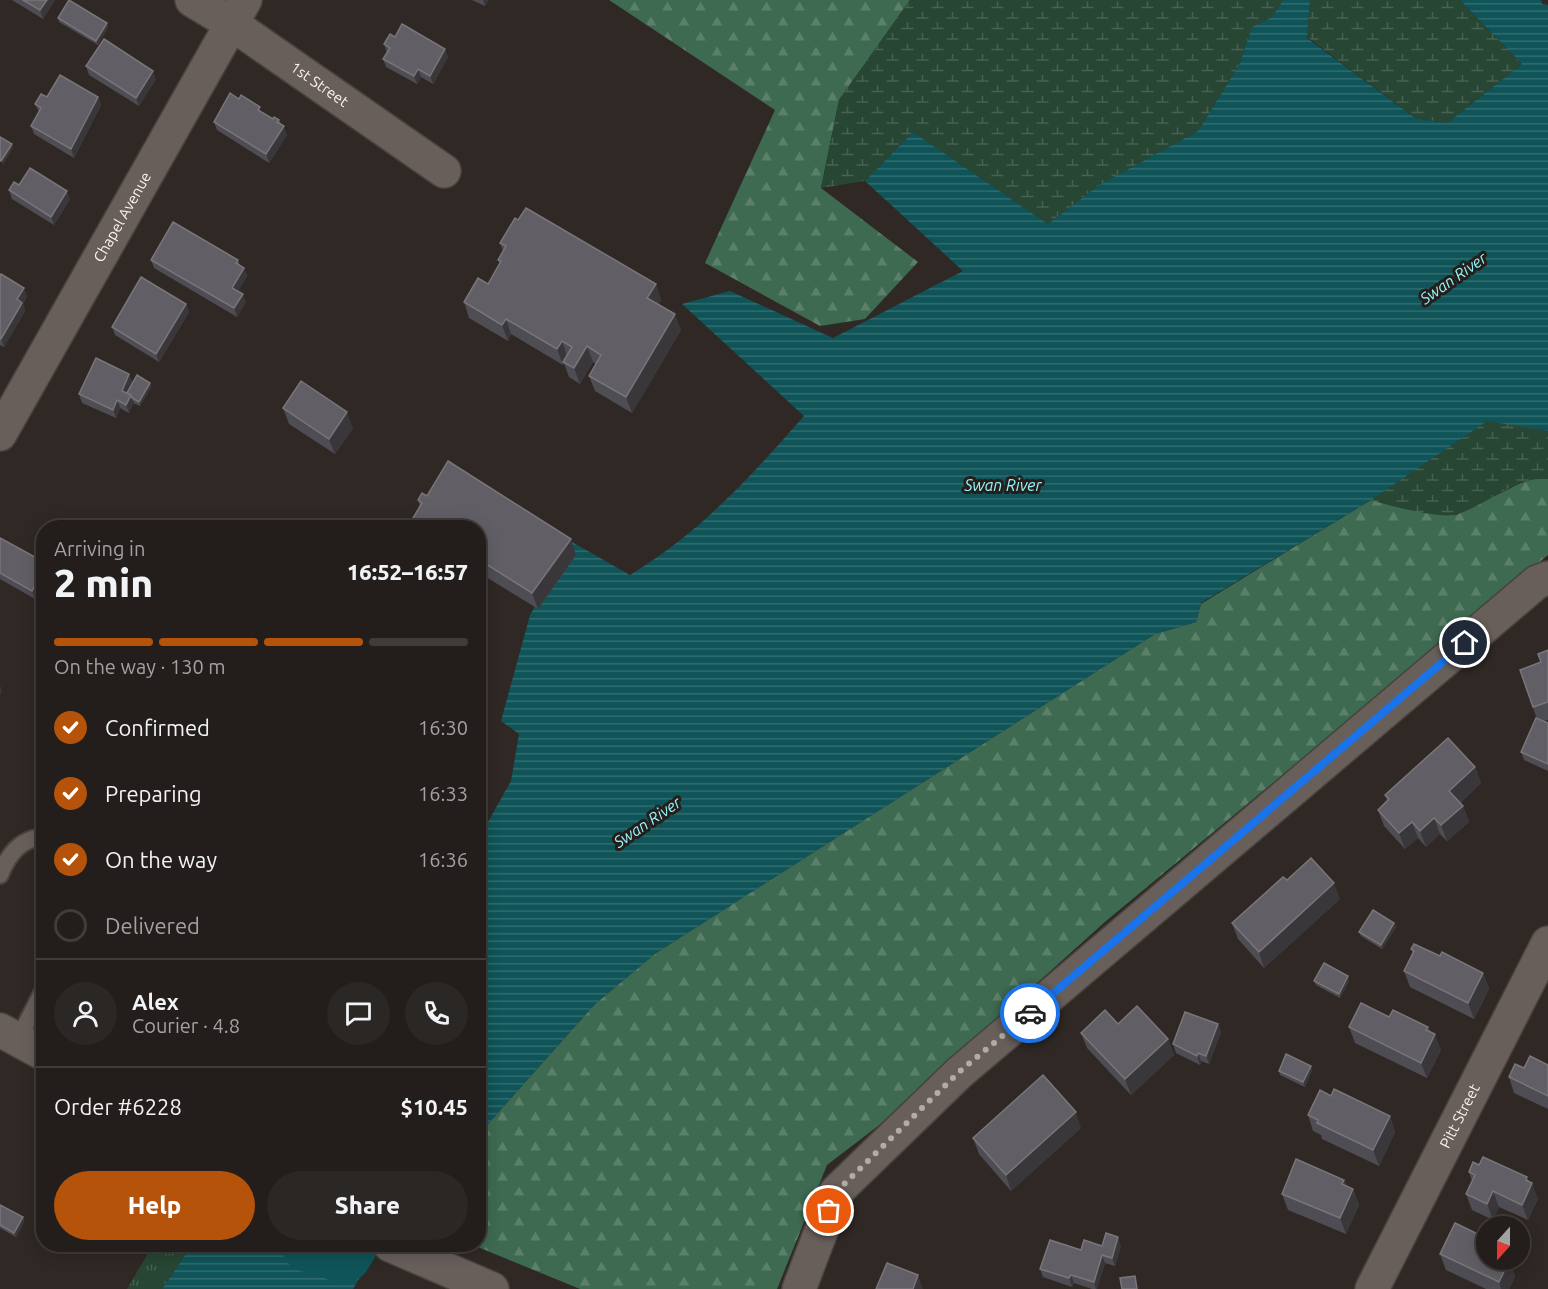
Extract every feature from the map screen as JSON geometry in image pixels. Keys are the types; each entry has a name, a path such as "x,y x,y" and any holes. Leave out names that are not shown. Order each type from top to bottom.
{"street":[{"name":"1st Street","path":"192,0 238,12 444,171"},
{"name":"Chapel Avenue","path":"4,415 238,12"},
{"path":"799,1289 836,1192 959,1072 1537,582 1548,578"},
{"name":"Pitt Street","path":"1372,1289 1548,943"},
{"path":"407,1252 492,1289"}],"lane":[{"path":"2,862 20,845 36,837"},
{"path":"20,1041 36,1006"}],"green space":[{"path":"609,0 910,0 839,100 821,188 918,262 865,319 820,326 705,263 775,110"},
{"path":"910,0 1283,0 1272,17 1252,27 1239,65 1198,131 1099,185 1048,224 913,132 865,181 821,188 839,100"},
{"path":"1310,0 1460,0 1522,64 1447,123 1415,118 1307,37"},
{"path":"1487,420 1548,431 1548,479 1536,479 1513,486 1469,510 1450,515 1415,511 1371,500"},
{"path":"1533,477 1548,479 1548,555 1106,921 878,1126 827,1165 777,1289 580,1289 486,1250 486,1126 595,1004 656,953 1155,634 1196,622 1201,604 1371,500 1406,509 1456,515"},
{"path":"149,1252 187,1252 162,1289 127,1289"}],"water":[{"name":"Swan River","path":"1283,0 1310,0 1307,38 1415,118 1447,123 1522,64 1460,0 1541,0 1542,4 1548,5 1548,431 1487,421 1371,500 1201,603 1196,622 1155,634 656,953 595,1004 486,1126 486,826 511,781 519,734 501,721 530,615 572,542 630,575 702,522 744,482 804,416 682,304 730,291 833,338 963,271 865,181 913,132 1048,224 1099,185 1198,131 1239,65 1252,27 1272,17"},
{"path":"187,1252 343,1252 367,1266 353,1289 162,1289"}],"building":[{"path":"23,0 47,0 40,10"},
{"path":"69,0 107,23 96,41 58,18"},
{"path":"402,24 445,49 430,76 418,69 414,76 383,59 390,48 384,44 390,34 395,37"},
{"path":"104,39 153,71 136,98 86,66"},
{"path":"60,75 98,97 71,149 31,126 41,108 35,104 41,94 47,97"},
{"path":"230,93 239,99 241,95 260,107 258,110 279,120 277,122 284,126 266,154 214,122"},
{"path":"0,137 12,144 1,161 0,160"},
{"path":"30,168 67,191 51,217 9,190 14,182 19,185"},
{"path":"526,208 656,284 647,298 675,314 626,397 589,376 601,355 587,346 574,368 563,362 572,347 562,341 557,349 506,319 502,325 464,302 478,278 488,284 501,261 498,260 506,246 500,243 515,218 518,220"},
{"path":"173,222 238,260 236,263 244,268 232,288 243,294 234,308 151,260"},
{"path":"1,274 24,288 17,299 22,303 1,339 0,276"},
{"path":"141,277 186,304 156,354 112,327"},
{"path":"96,358 129,374 122,391 131,395 126,405 117,400 113,410 79,394"},
{"path":"137,375 150,383 139,402 127,393"},
{"path":"301,381 347,412 329,439 283,408"},
{"path":"448,461 571,539 532,593 486,564 486,520 416,520 413,518 422,503 418,500 422,493 427,496"},
{"path":"0,538 36,558 36,583 32,591 0,573"},
{"path":"1548,650 1548,702 1533,707 1520,670 1541,662 1538,654"},
{"path":"1536,718 1548,723 1548,764 1521,752"},
{"path":"1448,738 1475,767 1449,791 1463,806 1441,825 1434,818 1420,831 1412,822 1399,833 1378,810 1389,799 1385,795"},
{"path":"1311,858 1334,883 1259,952 1232,923 1283,877 1287,880"},
{"path":"1373,910 1394,923 1381,945 1359,932"},
{"path":"1414,944 1440,956 1442,952 1483,973 1468,1003 1404,971 1414,951 1411,949"},
{"path":"1324,963 1348,976 1339,994 1314,981"},
{"path":"1361,1003 1389,1017 1393,1010 1428,1027 1426,1030 1435,1034 1421,1063 1349,1027"},
{"path":"1137,1006 1168,1039 1125,1079 1081,1033 1105,1010 1118,1024"},
{"path":"1185,1012 1218,1024 1206,1056 1198,1053 1197,1056 1173,1044"},
{"path":"1286,1054 1311,1066 1303,1082 1279,1071"},
{"path":"1530,1056 1548,1065 1548,1096 1509,1077 1515,1064 1524,1068"},
{"path":"1043,1075 1076,1112 1006,1175 973,1138"},
{"path":"1334,1089 1390,1116 1373,1150 1317,1123 1318,1120 1308,1115 1320,1090 1331,1096"},
{"path":"1483,1157 1527,1177 1526,1180 1532,1183 1522,1205 1493,1191 1487,1204 1466,1194 1475,1175 1469,1172 1473,1162 1479,1165"},
{"path":"1296,1159 1344,1180 1342,1184 1353,1189 1340,1218 1282,1194"},
{"path":"0,1205 23,1217 14,1233 0,1225"},
{"path":"1455,1223 1476,1233 1476,1270 1505,1270 1499,1282 1440,1254"},
{"path":"1106,1233 1118,1237 1112,1258 1102,1255 1094,1282 1071,1275 1069,1278 1040,1269 1050,1240 1081,1250 1084,1240 1102,1246"},
{"path":"887,1263 918,1275 913,1289 876,1289"},
{"path":"1135,1276 1137,1289 1122,1289 1120,1278"}],"waterway":[{"name":"Swan River","path":"331,1252 344,1256 347,1252"}],"way so far":[{"path":"829,1211 836,1192 959,1072 1030,1013"}],"route":[{"path":"1030,1013 1465,643"}]}
